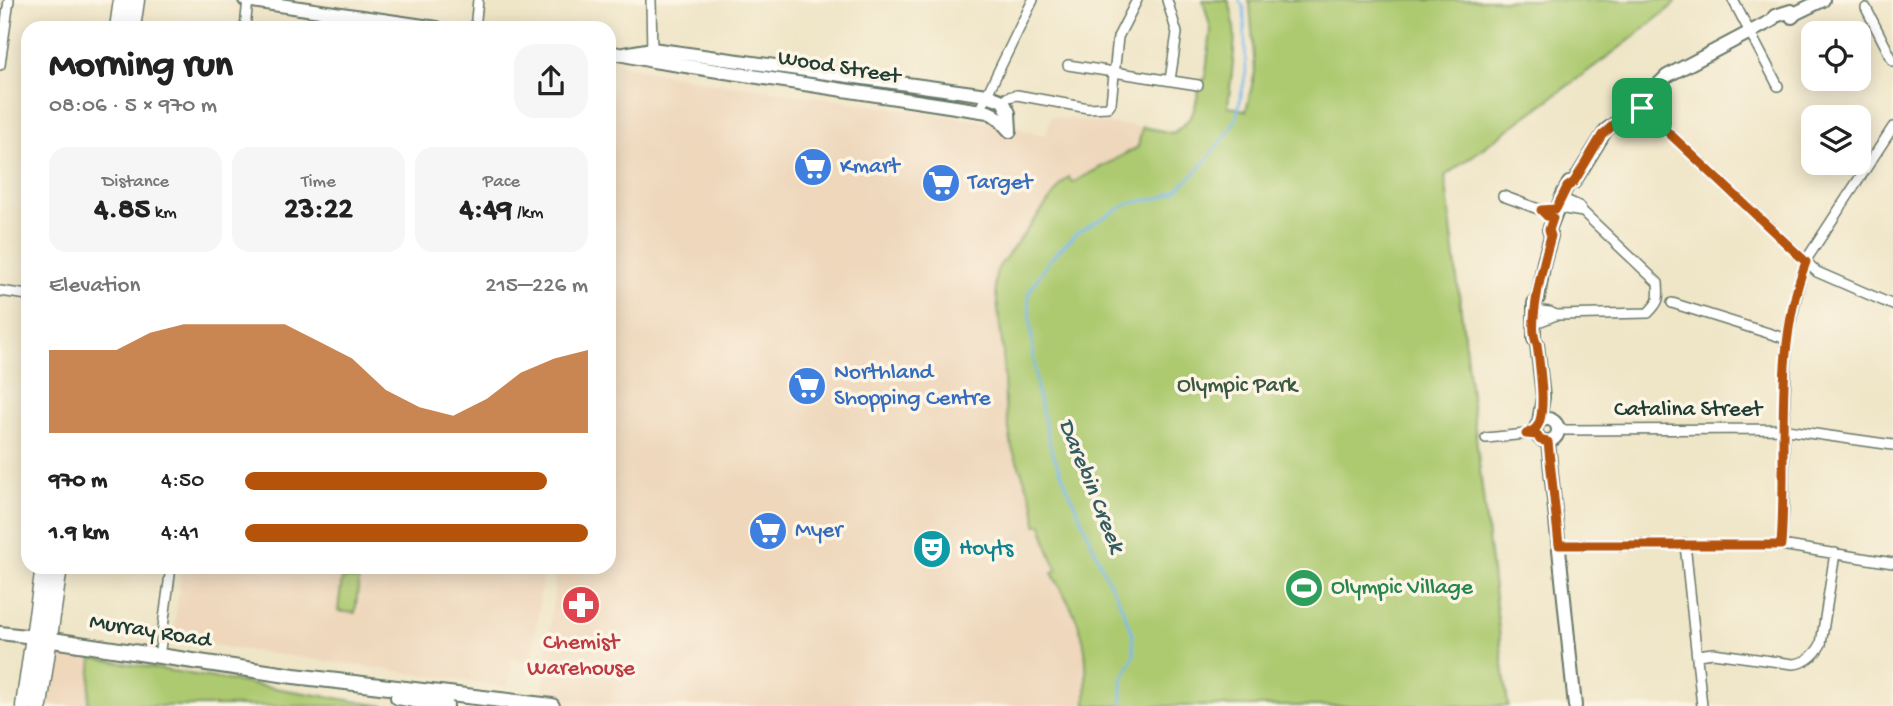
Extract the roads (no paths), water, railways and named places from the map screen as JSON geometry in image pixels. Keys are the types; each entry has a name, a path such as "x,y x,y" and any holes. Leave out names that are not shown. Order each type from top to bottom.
{"highway":[{"path":"122,21 134,3"},
{"path":"133,21 134,3"},
{"path":"39,706 44,574"},
{"path":"24,706 57,574"}],"main road":[{"name":"Murray Road","path":"42,638 293,676 542,705"},
{"name":"Murray Road","path":"293,676 446,706"}],"street":[{"path":"0,65 9,0"},
{"path":"245,21 246,0 358,21"},
{"path":"476,19 478,0"},
{"path":"652,0 652,55"},
{"path":"984,112 987,95 1033,0"},
{"path":"1114,72 1118,37 1137,0"},
{"path":"1167,0 1177,33 1170,80"},
{"path":"1733,0 1778,86"},
{"path":"1575,706 1543,397 1537,344 1534,339 1537,316 1534,303 1538,298 1551,236 1549,230 1561,212 1567,187 1574,182 1602,135 1672,72 1750,33 1775,16 1791,11 1796,13 1823,0"},
{"path":"1866,8 1893,61"},
{"name":"Wood Street","path":"616,53 652,55 937,87 987,95 1003,101 1009,113 1010,131 999,117 984,112 652,55"},
{"path":"1069,65 1198,85"},
{"name":"Wood Street","path":"1003,101 1017,95 1076,107 1102,109 1111,103 1114,72"},
{"path":"937,87 936,96 943,105"},
{"path":"984,112 1003,101"},
{"path":"1638,104 1817,272 1893,305"},
{"path":"1781,545 1787,339 1801,276 1806,262 1893,127"},
{"path":"1503,196 1541,210 1547,216 1579,206 1658,283 1659,298 1656,306 1648,313 1556,315 1550,312 1537,316"},
{"path":"0,291 21,294"},
{"path":"1672,303 1787,339"},
{"name":"Catalina Street","path":"1486,438 1546,430 1784,430 1893,445"},
{"path":"1685,544 1702,706"},
{"path":"1559,545 1781,545 1893,563"},
{"path":"1697,655 1713,653 1793,664 1808,659 1821,644 1835,553"},
{"path":"159,657 170,574"},
{"name":"Murray Road","path":"0,632 42,638"}],"waterway":[{"name":"Darebin Creek","path":"1122,706 1122,680 1134,655 1132,632 1052,452 1037,390 1028,294 1050,259 1078,232 1130,203 1160,198 1176,191 1201,167 1227,134 1236,119 1246,72 1244,8 1239,0"}],"place":[{"name":"Kmart","path":"813,167"},
{"name":"Target","path":"941,183"},
{"name":"Northland Shopping Centre","path":"807,386"},
{"name":"Myer","path":"768,531"},
{"name":"Hoyts","path":"932,549"},
{"name":"Olympic Village","path":"1304,588"},
{"name":"Chemist Warehouse","path":"581,605"}],"park label":[{"name":"Olympic Park","path":"1237,386"}]}
